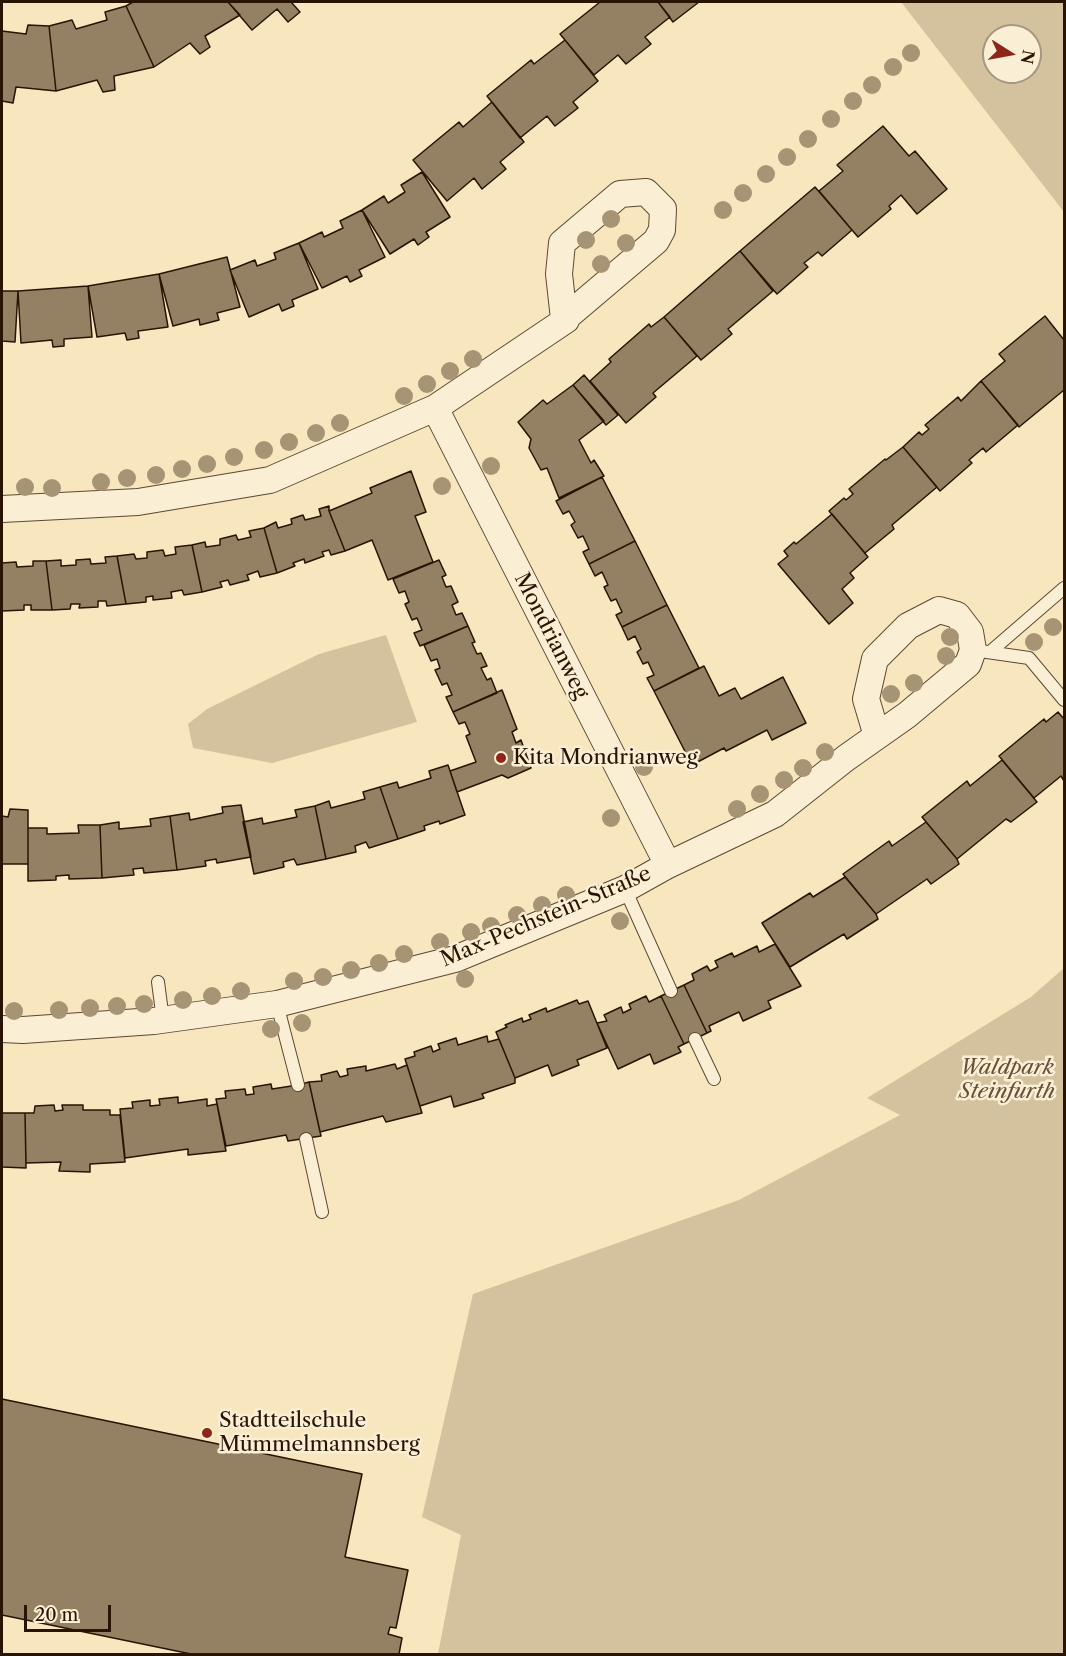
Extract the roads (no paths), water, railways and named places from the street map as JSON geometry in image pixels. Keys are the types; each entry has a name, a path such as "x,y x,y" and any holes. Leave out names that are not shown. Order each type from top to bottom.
{"street":[{"path":"2,509 138,502 270,480 435,408 566,320 564,319 559,274 562,243 620,194 646,192 663,209 662,230 656,241 564,319"},
{"name":"Mondrianweg","path":"435,408 668,865"},
{"path":"877,736 866,699 875,659 908,626 939,610 957,615 981,651"},
{"name":"Max-Pechstein-Straße","path":"2,1029 23,1030 162,1020 277,1004 455,959 625,889 668,865 775,814 846,758 908,715 981,651"}],"lane":[{"path":"981,651 1065,588"},
{"path":"981,651 1029,657 1065,700"},
{"path":"625,889 671,991"},
{"path":"159,982 162,1020"},
{"path":"277,1004 298,1085"},
{"path":"695,1039 714,1079"},
{"path":"306,1139 322,1212"}],"place":[{"name":"Kita Mondrianweg","path":"501,758"},
{"name":"Stadtteilschule Mümmelmannsberg","path":"207,1433"}],"park label":[{"name":"Waldpark Steinfurth","path":"1007,1080"}]}
